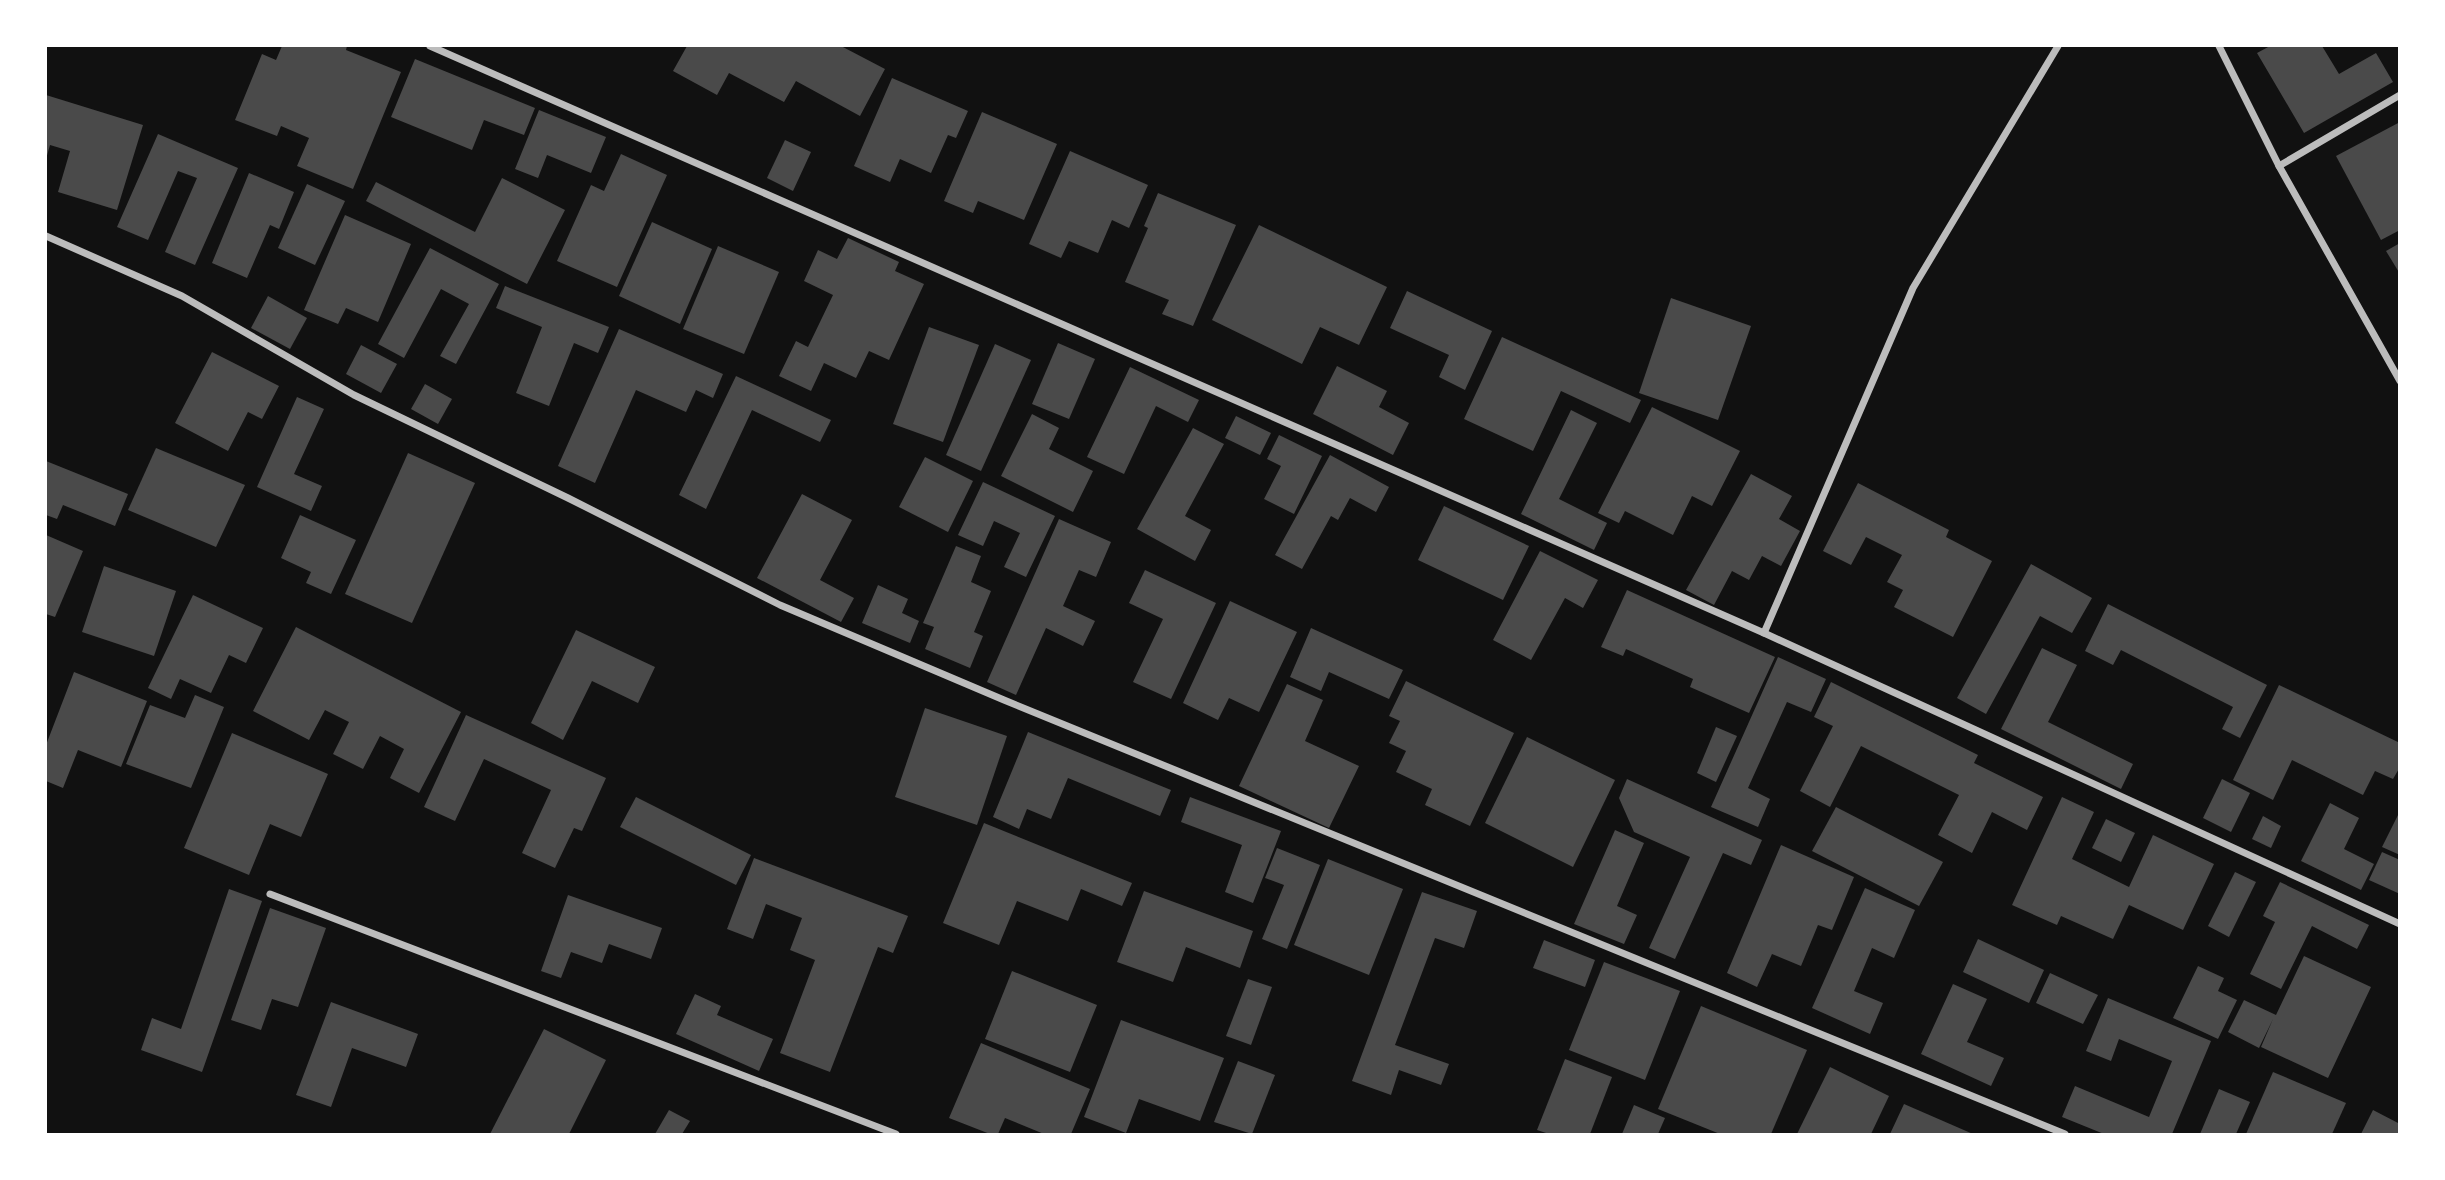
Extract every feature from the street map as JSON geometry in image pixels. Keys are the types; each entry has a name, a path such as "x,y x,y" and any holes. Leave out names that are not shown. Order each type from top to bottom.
{"street":[{"path":"430,46 1763,633 2399,924"},
{"path":"1763,633 1913,288 2058,46"},
{"path":"2219,46 2279,166 2399,381"},
{"path":"2279,166 2399,95"},
{"path":"46,236 182,296 354,396 568,498 780,605 2065,1135"},
{"path":"270,894 896,1135"}],"building":[{"path":"282,46 347,46 346,50 401,72 353,189 297,166 309,138 281,126 277,136 235,120 262,54 276,60"},
{"path":"687,46 841,46 885,69 860,116 796,81 784,102 729,73 717,95 673,71"},
{"path":"2270,46 2322,46 2339,74 2376,53 2393,82 2304,133 2257,53"},
{"path":"415,59 535,108 524,135 484,120 472,150 391,117"},
{"path":"892,78 968,111 956,138 948,135 931,173 900,159 890,182 854,166"},
{"path":"46,95 143,125 117,210 58,192 70,151 50,145 46,159"},
{"path":"539,110 606,137 591,173 547,155 538,178 515,169"},
{"path":"982,112 1057,144 1024,220 978,201 973,213 944,201"},
{"path":"2400,122 2400,230 2381,240 2336,156"},
{"path":"158,134 238,168 195,265 165,252 197,178 178,171 148,240 117,227"},
{"path":"785,140 811,152 793,191 767,178"},
{"path":"1070,151 1148,185 1129,228 1112,220 1098,253 1069,241 1061,258 1029,244"},
{"path":"621,154 667,175 617,287 557,261 591,185 604,191"},
{"path":"249,173 294,192 279,229 270,225 247,278 212,263"},
{"path":"502,178 565,210 527,284 366,201 376,182 475,232"},
{"path":"307,184 345,201 315,265 278,248"},
{"path":"1158,193 1236,225 1193,326 1162,314 1169,300 1125,282 1148,228 1144,226"},
{"path":"345,215 411,244 378,322 346,308 338,324 304,310"},
{"path":"652,222 712,249 680,324 619,296"},
{"path":"1259,225 1387,287 1359,345 1320,327 1302,364 1212,320"},
{"path":"848,238 899,262 895,271 924,284 889,360 869,351 856,378 824,363 811,391 779,376 796,341 808,347 833,295 804,281 818,250 837,259"},
{"path":"2400,243 2400,274 2386,251"},
{"path":"718,246 779,272 744,354 683,329"},
{"path":"430,248 499,284 456,364 440,356 469,304 441,289 404,358 378,344"},
{"path":"505,286 609,327 598,353 574,343 549,406 516,393 542,327 496,308"},
{"path":"1407,291 1492,331 1465,390 1439,377 1449,355 1390,328"},
{"path":"268,296 307,318 290,349 251,328"},
{"path":"1671,298 1751,326 1718,420 1639,393"},
{"path":"929,327 979,345 943,442 893,424"},
{"path":"619,329 723,374 713,398 696,390 686,412 636,390 595,483 558,466"},
{"path":"1502,337 1641,400 1630,423 1561,391 1533,451 1464,419"},
{"path":"1058,343 1095,359 1069,419 1032,404"},
{"path":"995,344 1031,360 981,471 946,455"},
{"path":"361,345 397,364 381,393 346,374"},
{"path":"212,352 279,386 262,419 248,412 228,451 175,423"},
{"path":"1337,366 1387,391 1379,407 1409,423 1393,455 1313,414"},
{"path":"1130,367 1199,400 1188,422 1156,406 1124,474 1087,457"},
{"path":"736,376 831,420 820,442 752,410 706,509 679,495"},
{"path":"425,384 452,399 438,424 411,409"},
{"path":"297,397 324,409 294,474 322,486 311,511 257,487"},
{"path":"1652,407 1740,451 1712,506 1692,496 1673,535 1625,511 1619,523 1598,513"},
{"path":"1571,410 1597,423 1559,499 1607,523 1594,550 1521,514"},
{"path":"1032,414 1059,428 1049,449 1093,471 1073,512 1001,476"},
{"path":"1236,416 1271,433 1260,455 1225,438"},
{"path":"1193,428 1224,444 1185,516 1211,530 1195,561 1137,529"},
{"path":"1279,435 1322,456 1294,514 1264,499 1281,466 1267,459"},
{"path":"156,448 245,485 216,547 128,510"},
{"path":"408,453 475,483 412,623 345,594"},
{"path":"1330,455 1389,487 1376,512 1350,498 1338,520 1331,516 1302,569 1275,555"},
{"path":"925,457 973,481 948,532 899,507"},
{"path":"46,461 128,494 115,526 63,505 57,519 46,515"},
{"path":"1751,474 1792,496 1779,519 1800,531 1781,566 1762,556 1749,580 1732,571 1714,605 1686,590"},
{"path":"983,482 1055,516 1026,577 1004,567 1020,533 994,521 983,546 958,535"},
{"path":"1858,483 1949,530 1946,537 1992,561 1953,637 1894,607 1903,590 1887,582 1902,555 1866,537 1851,565 1823,551"},
{"path":"802,494 852,520 820,580 854,598 841,622 757,578"},
{"path":"1444,506 1529,546 1503,600 1418,560"},
{"path":"300,515 356,540 331,594 306,583 311,572 281,558"},
{"path":"1059,519 1111,542 1096,577 1079,570 1063,606 1095,621 1083,646 1046,628 1016,695 987,682"},
{"path":"46,535 83,551 55,617 46,614"},
{"path":"956,546 981,556 971,582 991,591 974,632 983,636 970,668 925,649 934,627 923,623"},
{"path":"1540,551 1598,580 1583,608 1565,598 1531,660 1493,640"},
{"path":"2031,564 2092,598 2072,633 2040,616 1986,714 1957,698"},
{"path":"104,566 176,591 154,656 82,632"},
{"path":"1145,570 1216,603 1171,699 1133,682 1163,619 1129,603"},
{"path":"878,585 908,599 902,613 919,621 910,643 862,623"},
{"path":"1627,590 1775,657 1749,713 1690,687 1693,679 1626,649 1623,656 1601,647"},
{"path":"193,595 263,628 246,663 229,655 211,693 180,679 171,699 148,688"},
{"path":"1230,601 1297,632 1259,712 1229,698 1218,720 1183,703"},
{"path":"2108,604 2267,685 2240,738 2222,729 2233,707 2121,650 2113,665 2085,651"},
{"path":"296,627 461,712 419,793 390,778 404,749 380,736 363,769 333,754 349,722 325,710 309,740 253,711"},
{"path":"1311,628 1403,670 1389,699 1329,672 1321,691 1290,677"},
{"path":"576,630 655,667 638,703 592,681 563,740 531,723"},
{"path":"2042,648 2077,665 2048,722 2133,764 2121,789 2001,729"},
{"path":"1778,657 1826,679 1811,712 1787,702 1748,788 1770,799 1758,827 1711,807"},
{"path":"74,672 147,701 121,767 78,750 63,788 46,781 46,745"},
{"path":"1406,681 1514,733 1470,826 1425,805 1432,789 1396,772 1406,751 1389,743 1400,721 1389,716"},
{"path":"1831,682 1978,755 1974,763 2043,797 2027,830 1992,812 1972,853 1938,835 1959,795 1861,746 1830,807 1800,791 1833,726 1814,717"},
{"path":"1287,684 1323,700 1305,741 1359,766 1329,828 1239,786"},
{"path":"2279,685 2400,743 2400,767 2393,779 2375,771 2363,795 2292,760 2273,800 2233,780"},
{"path":"195,695 224,707 191,788 126,764 150,705 185,718"},
{"path":"925,708 1007,736 977,825 895,797"},
{"path":"466,715 606,778 582,831 574,828 555,868 522,853 551,790 484,759 455,821 424,807"},
{"path":"1716,727 1737,736 1716,782 1697,773"},
{"path":"1028,732 1171,790 1160,816 1068,778 1051,819 1027,809 1019,829 993,817"},
{"path":"232,733 328,774 301,837 270,824 249,875 184,848"},
{"path":"1527,737 1615,780 1573,867 1485,823"},
{"path":"1627,779 1762,840 1751,865 1723,853 1675,959 1649,948 1690,857 1634,832 1619,798"},
{"path":"2222,779 2250,793 2231,832 2203,818"},
{"path":"636,797 751,855 736,885 620,827"},
{"path":"1190,797 1281,831 1253,903 1225,892 1242,845 1181,822"},
{"path":"2062,797 2094,812 2072,859 2129,887 2153,835 2214,864 2183,930 2129,905 2113,939 2061,916 2057,925 2012,905"},
{"path":"2330,803 2359,818 2344,849 2374,864 2361,890 2301,861"},
{"path":"1836,807 1943,862 1919,906 1812,851"},
{"path":"2400,811 2400,855 2382,847"},
{"path":"2263,816 2281,826 2271,848 2252,839"},
{"path":"2106,819 2135,833 2121,862 2092,848"},
{"path":"984,823 1132,883 1122,906 1081,889 1068,921 1017,901 999,945 943,923"},
{"path":"1615,830 1644,843 1617,906 1637,915 1624,944 1574,924"},
{"path":"1781,845 1854,877 1832,930 1818,925 1801,966 1772,954 1757,987 1727,973"},
{"path":"1277,848 1320,865 1287,949 1262,939 1284,885 1265,878"},
{"path":"2382,852 2400,860 2400,894 2369,880"},
{"path":"754,858 908,916 893,953 878,947 830,1072 780,1053 815,960 790,950 802,918 766,904 753,939 727,929"},
{"path":"1328,859 1403,889 1369,975 1294,945"},
{"path":"2235,872 2256,882 2229,937 2208,926"},
{"path":"2280,882 2369,925 2357,949 2312,926 2281,989 2250,974 2275,922 2263,916"},
{"path":"1865,888 1915,910 1894,958 1872,948 1854,991 1883,1003 1870,1034 1812,1008"},
{"path":"229,889 262,901 202,1072 141,1050 152,1018 181,1029"},
{"path":"1144,891 1253,931 1240,968 1186,947 1173,982 1117,962"},
{"path":"1422,892 1477,911 1464,948 1435,938 1395,1045 1449,1064 1441,1085 1399,1070 1391,1095 1352,1081"},
{"path":"568,895 662,928 651,959 609,944 602,963 571,952 561,978 541,971"},
{"path":"270,908 326,928 298,1007 272,999 261,1030 231,1020"},
{"path":"1978,939 2044,970 2029,1003 1963,972"},
{"path":"1544,940 1595,960 1585,987 1533,968"},
{"path":"2304,956 2371,987 2328,1078 2261,1047 2273,1019 2259,1048 2228,1032 2244,1000 2276,1015"},
{"path":"1604,962 1680,991 1645,1080 1569,1050"},
{"path":"2198,966 2224,978 2218,991 2237,1000 2218,1039 2173,1018"},
{"path":"1012,971 1097,1005 1070,1072 985,1039"},
{"path":"2050,973 2098,995 2083,1024 2036,1003"},
{"path":"1248,979 1272,987 1251,1045 1226,1036"},
{"path":"1953,984 1987,999 1967,1042 2004,1058 1991,1086 1921,1054"},
{"path":"695,994 721,1006 717,1015 773,1039 759,1071 676,1034"},
{"path":"2108,998 2211,1041 2172,1134 2104,1134 2062,1117 2075,1086 2149,1117 2172,1061 2119,1039 2111,1061 2086,1051"},
{"path":"331,1002 418,1034 406,1067 352,1048 331,1107 296,1095"},
{"path":"1701,1006 1807,1050 1771,1134 1720,1134 1658,1109"},
{"path":"1121,1020 1224,1058 1200,1121 1139,1099 1126,1133 1084,1117"},
{"path":"544,1029 606,1060 569,1134 490,1134"},
{"path":"981,1043 1090,1089 1071,1134 1044,1134 1005,1118 998,1134 990,1134 949,1118"},
{"path":"1565,1059 1612,1077 1590,1134 1549,1134 1537,1130"},
{"path":"1238,1061 1275,1075 1252,1134 1214,1122"},
{"path":"1830,1067 1889,1096 1871,1134 1797,1134"},
{"path":"2273,1072 2346,1103 2332,1134 2246,1134"},
{"path":"2219,1089 2250,1102 2236,1134 2200,1134"},
{"path":"1904,1104 1973,1134 1890,1134"},
{"path":"1634,1105 1665,1118 1658,1134 1622,1134"},
{"path":"669,1110 690,1121 682,1134 655,1134"},
{"path":"2373,1110 2400,1124 2400,1134 2361,1134"}]}
